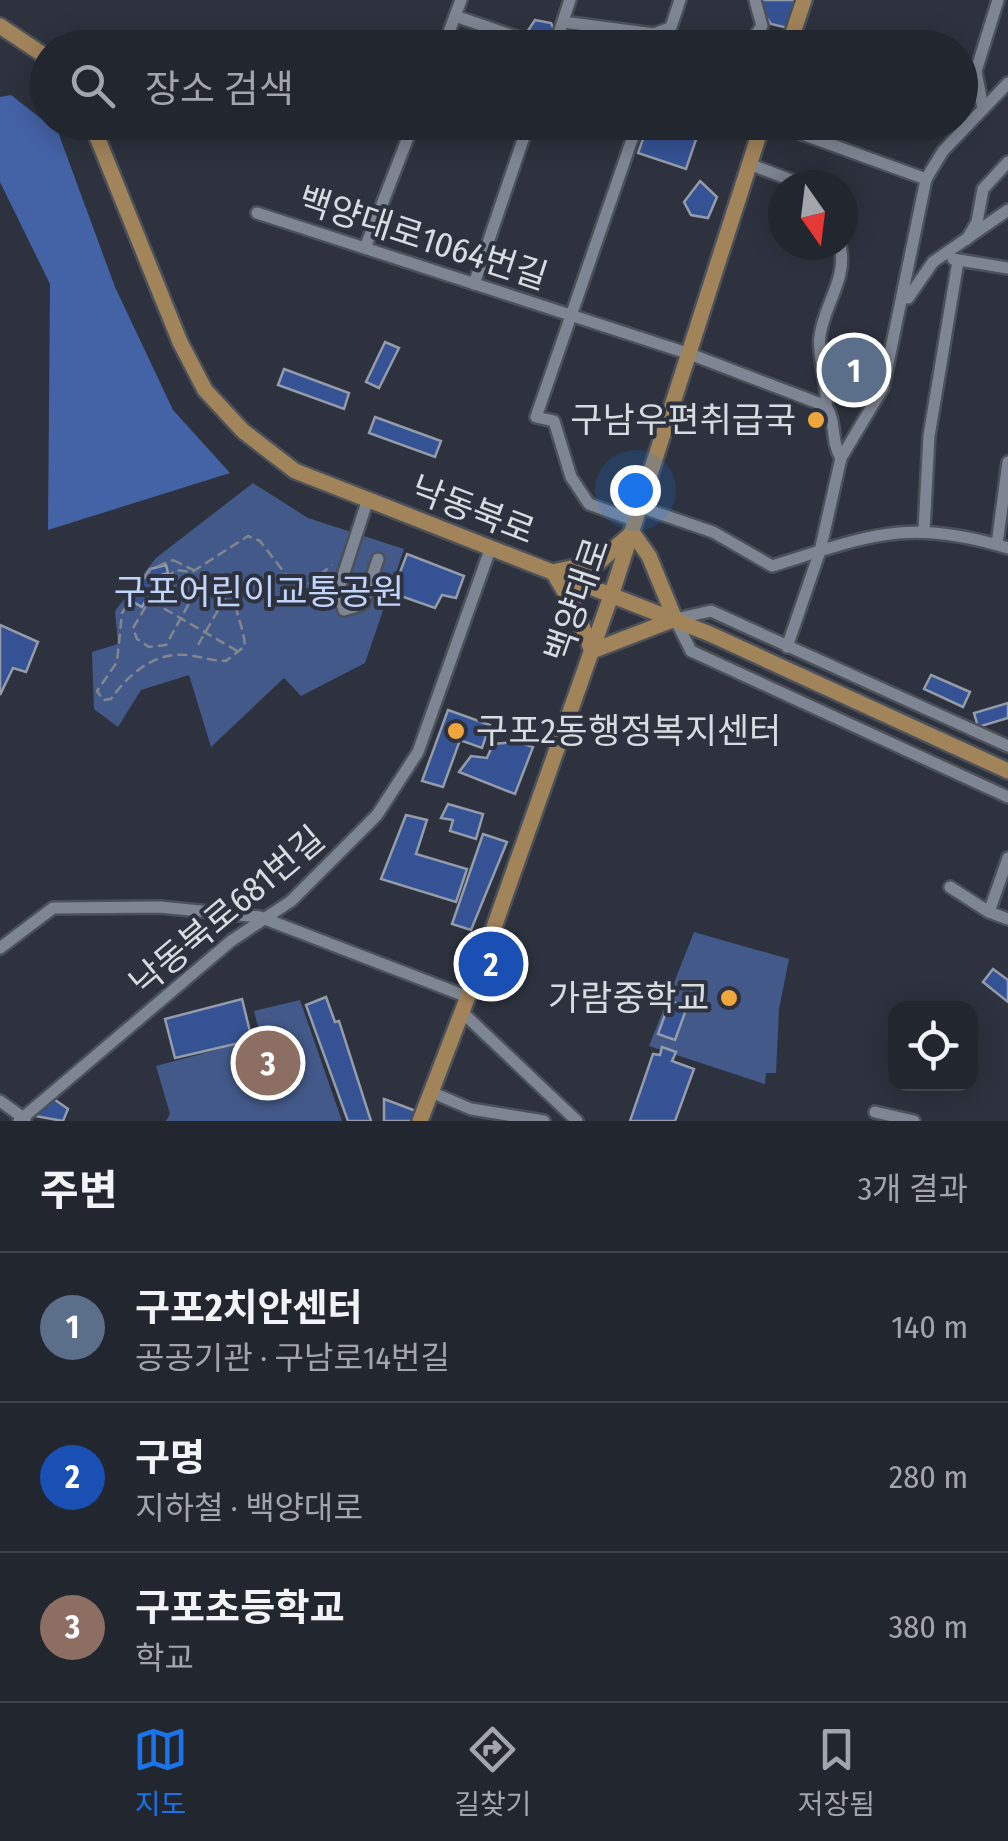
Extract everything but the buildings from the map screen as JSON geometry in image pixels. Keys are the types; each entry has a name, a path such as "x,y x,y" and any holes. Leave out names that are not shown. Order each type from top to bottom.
{"main road":[{"path":"794,30 804,0"},
{"path":"0,26 30,46"},
{"name":"낙동북로","path":"98,140 180,342 205,390 243,431 295,470 367,502 675,619 1008,771"},
{"name":"백양대로","path":"420,1121 592,651 759,140"},
{"path":"636,520 675,619 592,651 576,611 553,572 599,562 636,520"}],"street":[{"path":"450,30 460,0"},
{"path":"559,30 570,0"},
{"path":"665,30 670,28 680,0"},
{"path":"756,0 762,26 759,30"},
{"path":"978,65 998,0"},
{"path":"455,16 497,30"},
{"path":"563,22 624,30"},
{"path":"978,82 983,109"},
{"path":"978,114 1003,98 1008,82"},
{"path":"365,248 407,140"},
{"path":"474,284 523,140"},
{"path":"572,316 632,140"},
{"path":"817,140 926,179"},
{"path":"787,646 820,551 841,458 883,388 903,306 926,179 953,140"},
{"path":"964,242 976,222 984,189 1008,162"},
{"path":"749,164 768,171"},
{"path":"903,306 926,269 944,252 1008,210"},
{"name":"백양대로1064번길","path":"257,213 690,354 826,406"},
{"path":"944,252 958,261 1008,268"},
{"path":"841,260 820,338 828,378 826,406 832,419 832,440 841,458"},
{"path":"924,530 929,436 958,261"},
{"name":"백양대로1064번길","path":"572,316 536,418 554,421 572,478 589,504 636,520"},
{"path":"636,520 713,532 772,566 885,532 924,530 1002,546 1008,462"},
{"path":"367,502 338,591 344,610 363,604 378,558"},
{"name":"낙동북로681번길","path":"23,1120 260,918 291,901 377,816 418,752 492,547"},
{"path":"1008,746 711,611 675,619 691,651 1008,797"},
{"path":"989,912 1008,858"},
{"path":"950,887 989,912 1008,918"},
{"path":"0,948 53,908 160,907 260,918 465,1005 577,1121"},
{"path":"431,1092 471,1109 544,1121"},
{"path":"0,1101 23,1120"},
{"path":"875,1112 914,1121"}],"path":[{"path":"192,572 248,536 260,541 294,585 305,587 353,549"},
{"path":"192,572 173,560 151,570 122,613 117,662 97,692 103,700 111,699 128,674 156,660 185,655 226,661 245,646 244,631 233,612 235,587 224,574 192,572 176,570 161,582 133,628 136,639 149,648 166,645 197,589 214,586 225,598 198,645"},
{"path":"150,600 239,652"}],"green space":[{"name":"구포어린이교통공원","path":"253,483 308,518 404,549 365,663 301,696 284,678 211,747 189,675 141,690 118,727 94,709 92,652 118,644 115,611 156,558"},
{"path":"694,932 789,959 779,1009 776,1073 766,1073 765,1084 649,1046"},
{"path":"300,1000 342,1121 166,1121 170,1114 156,1066 261,1038 254,1011"}],"shaded area":[{"path":"11,95 30,110 30,140 61,140 115,287 173,410 230,473 48,530 50,284 0,182 0,97"}],"place":[{"name":"구포2치안센터","path":"854,370"},
{"name":"구남우편취급국","path":"816,420"},
{"name":"구포2동행정복지센터","path":"456,731"},
{"name":"구명","path":"491,964"},
{"name":"가람중학교","path":"729,998"},
{"name":"구포초등학교","path":"268,1063"}]}
